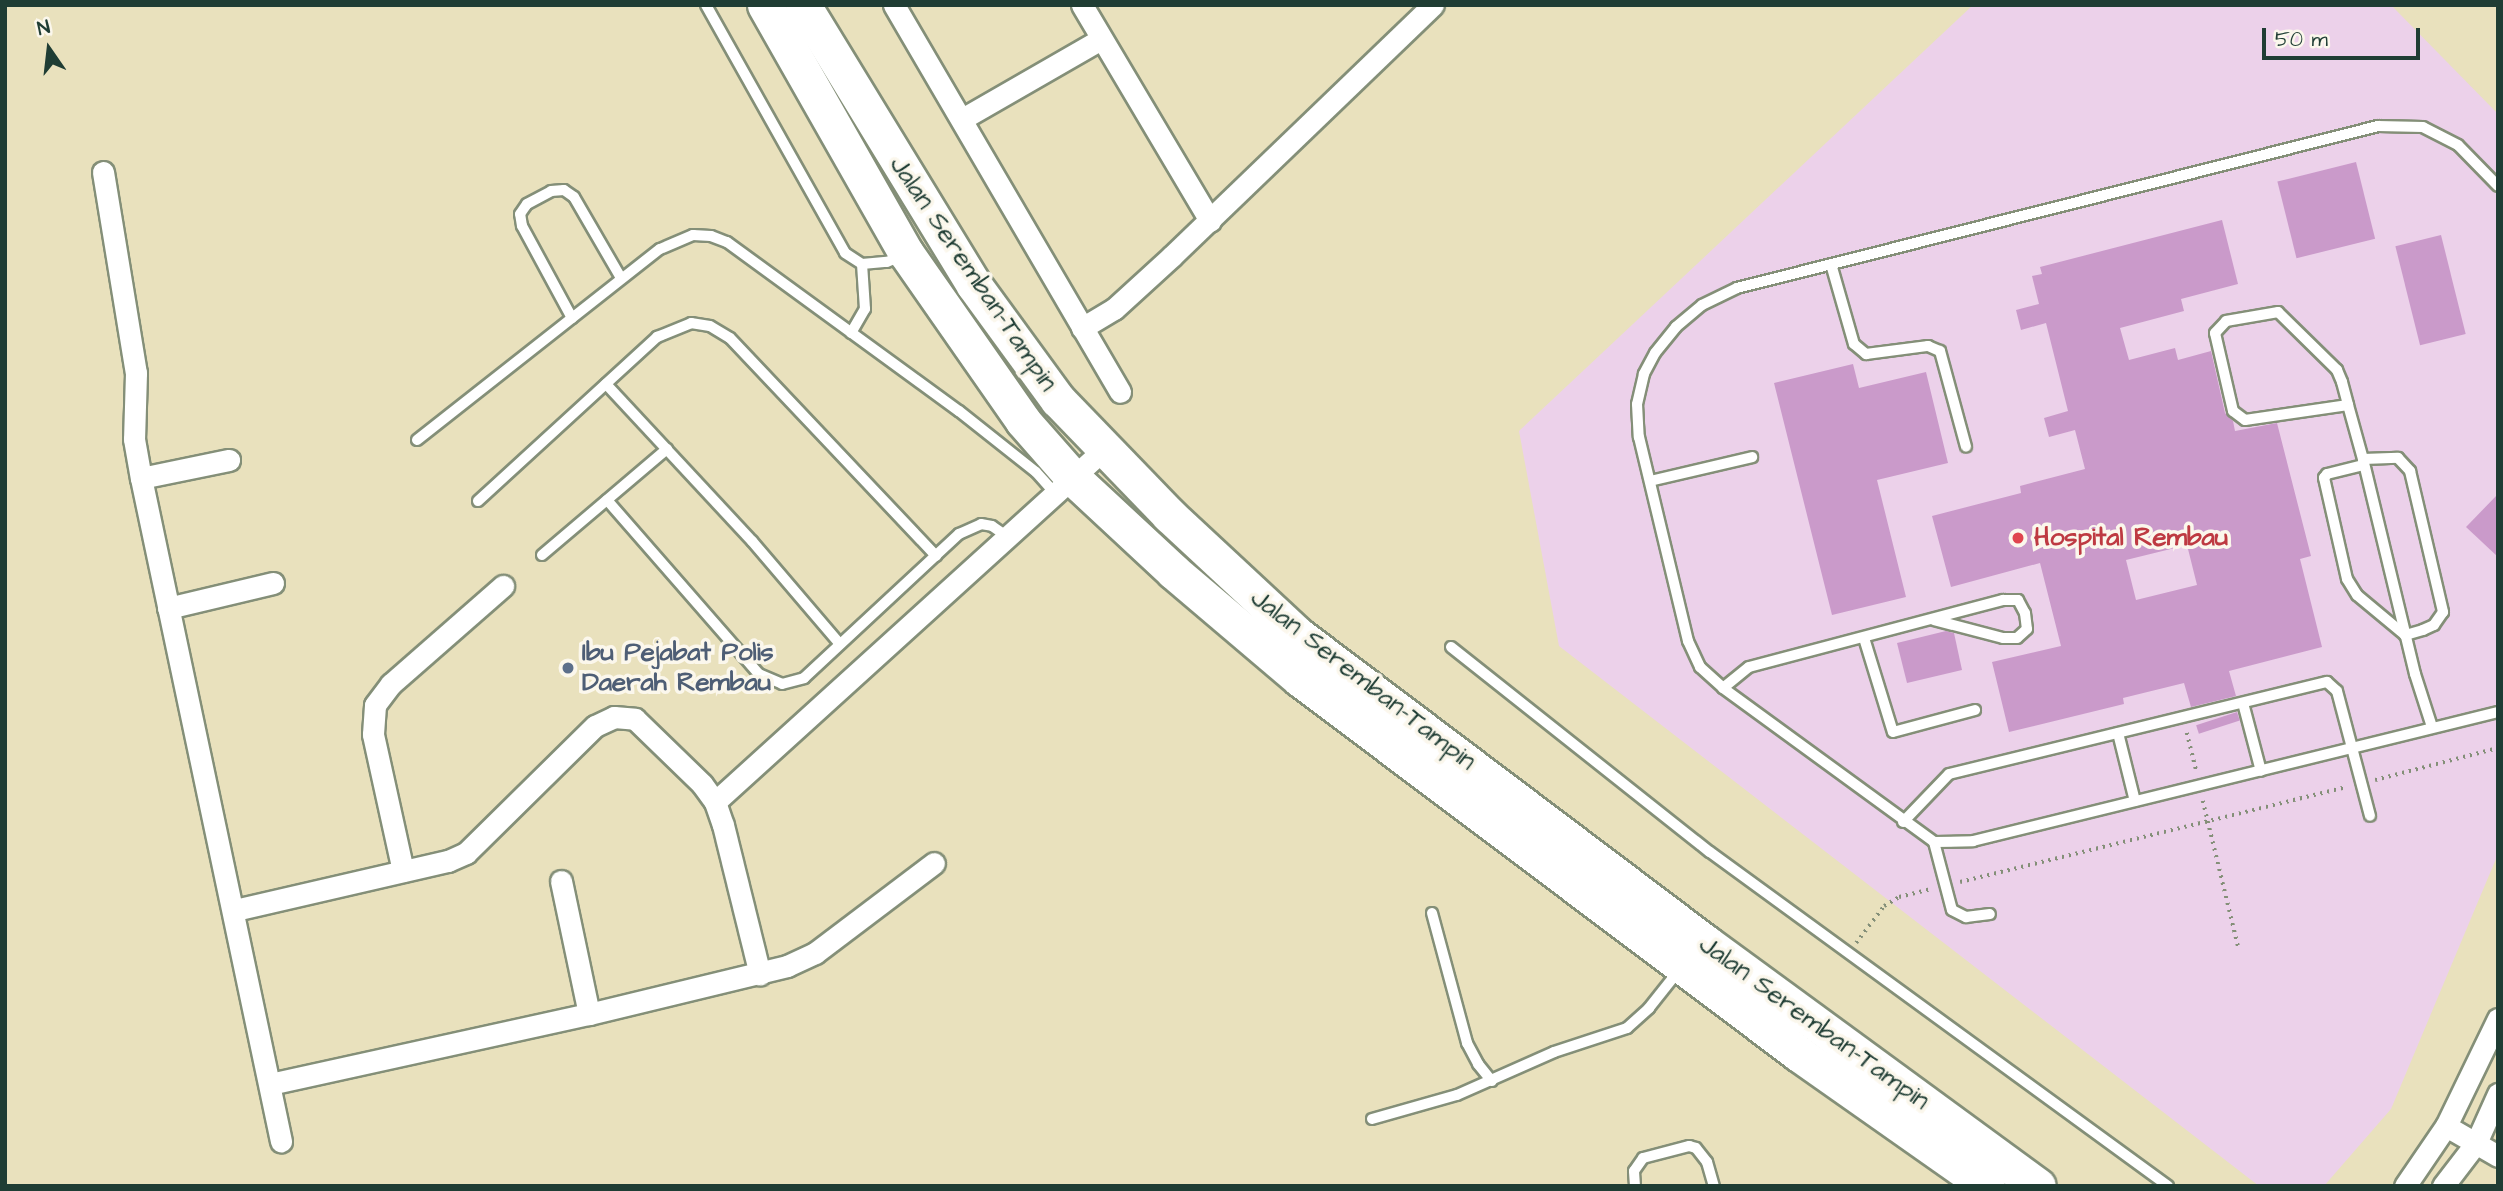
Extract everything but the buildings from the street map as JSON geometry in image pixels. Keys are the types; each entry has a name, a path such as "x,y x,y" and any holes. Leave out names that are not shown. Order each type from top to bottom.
{"highway":[{"name":"Jalan Seremban-Tampin","path":"765,5 906,253 1023,421 1064,486 1174,572 1300,680 1799,1054 1987,1186"},
{"name":"Jalan Seremban-Tampin","path":"803,5 974,285 1058,400 1103,450 1298,635 1706,943 2038,1186"}],"street":[{"path":"894,5 1120,392"},
{"path":"1082,5 1210,221"},
{"path":"1082,328 1114,309 1210,221 1433,5"},
{"path":"962,119 1101,39"},
{"path":"103,172 136,373 134,439 141,478 281,1142"},
{"path":"715,802 1103,450"},
{"path":"141,478 229,460"},
{"path":"168,608 274,583"},
{"path":"404,871 373,734 375,705 391,684 503,586"},
{"path":"234,910 404,871 466,853 595,726 614,716 635,719 702,784 715,802 760,974"},
{"path":"270,1084 760,974 815,953 934,863"},
{"path":"561,881 590,1014"},
{"path":"2405,1186 2446,1126 2498,1019"},
{"path":"2443,1186 2476,1143 2498,1094"},
{"path":"2446,1126 2498,1156"}],"lane":[{"path":"706,5 845,254 862,264 887,262 906,253"},
{"path":"2498,186 2458,145 2423,127 2378,126 1737,288 1702,305 1669,336 1644,374 1637,404 1639,437 1688,641 1700,667 1723,688 1903,822 1934,842 1973,841 2498,712"},
{"path":"572,318 522,226 520,214 527,204 551,191 564,191 574,197 621,278"},
{"path":"417,440 660,248 693,235 711,236 727,242 1064,486"},
{"path":"851,333 864,309 862,264"},
{"path":"1832,264 1854,344 1866,354 1927,346 1940,352 1966,447"},
{"path":"2348,405 2245,420 2233,411 2215,333 2226,321 2277,312 2328,358 2342,382 2363,462 2405,635 2432,727"},
{"path":"478,501 657,337 691,323 710,326 730,338 936,556"},
{"path":"606,384 840,644"},
{"path":"542,555 667,449"},
{"path":"2386,456 2405,463 2410,471 2442,602 2441,619 2434,625 2405,635 2351,588 2324,484 2327,474 2386,456"},
{"path":"1650,481 1752,457"},
{"path":"607,500 759,674 782,684 804,678 959,534 981,524 992,526 1008,537"},
{"path":"1723,688 1749,667 2003,600 2018,600 2025,613 2027,629 2017,638 2003,638 1934,620"},
{"path":"1864,638 1893,732 1975,710"},
{"path":"1451,647 1710,852 2168,1186"},
{"path":"1903,822 1949,774 2327,682 2337,691 2370,816"},
{"path":"2243,703 2261,771"},
{"path":"2118,733 2134,801"},
{"path":"1934,842 1952,910 1966,916 1990,914"},
{"path":"1432,913 1467,1043 1478,1064 1492,1081"},
{"path":"1372,1119 1457,1095 1554,1052 1599,1040 1627,1028 1649,1008 1682,967"},
{"path":"1635,1186 1634,1171 1643,1158 1689,1146 1702,1153 1714,1186"}],"path":[{"path":"2184,717 2239,950"},
{"path":"1849,953 1884,906 1899,897 2362,784 2498,748"}],"shaded area":[{"name":"Hospital Rembau","path":"1973,5 2391,5 2498,114 2498,854 2391,1109 2324,1186 2259,1186 1559,646 1519,431"}],"place":[{"name":"Hospital Rembau","path":"2018,538"},
{"name":"Ibu Pejabat Polis Daerah Rembau","path":"568,668"}]}
